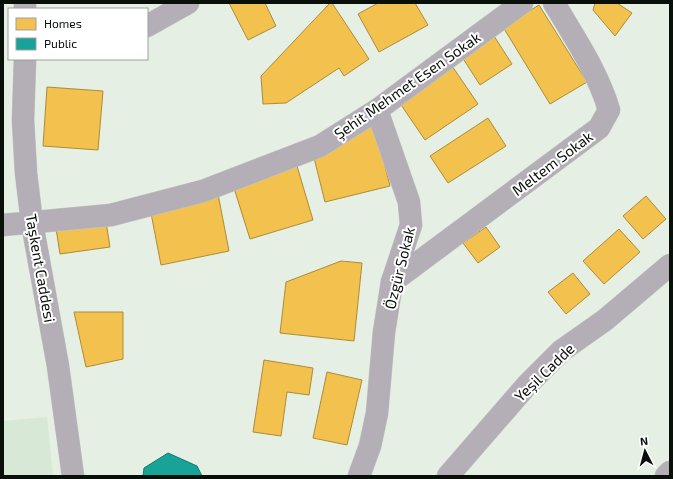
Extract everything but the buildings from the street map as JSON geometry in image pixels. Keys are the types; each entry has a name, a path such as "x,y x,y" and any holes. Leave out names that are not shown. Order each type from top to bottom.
{"street":[{"path":"156,16 188,3"},
{"name":"Şehit Mehmet Esen Sokak","path":"3,225 111,215 203,191 320,146 377,110 522,3"},
{"name":"Meltem Sokak","path":"392,282 599,128 609,110 604,94 596,76 554,3"},
{"name":"Taşkent Caddesi","path":"24,60 23,120 26,173 32,223 58,366 73,476"},
{"name":"Özgür Sokak","path":"360,476 370,446 377,412 384,332 392,282 412,225 409,202 377,110"},
{"name":"Yeşil Cadde","path":"448,476 527,385 561,351 605,320 670,265"},
{"path":"666,476 670,472"}],"shaded area":[{"path":"47,417 53,476 3,476 3,421"}]}
